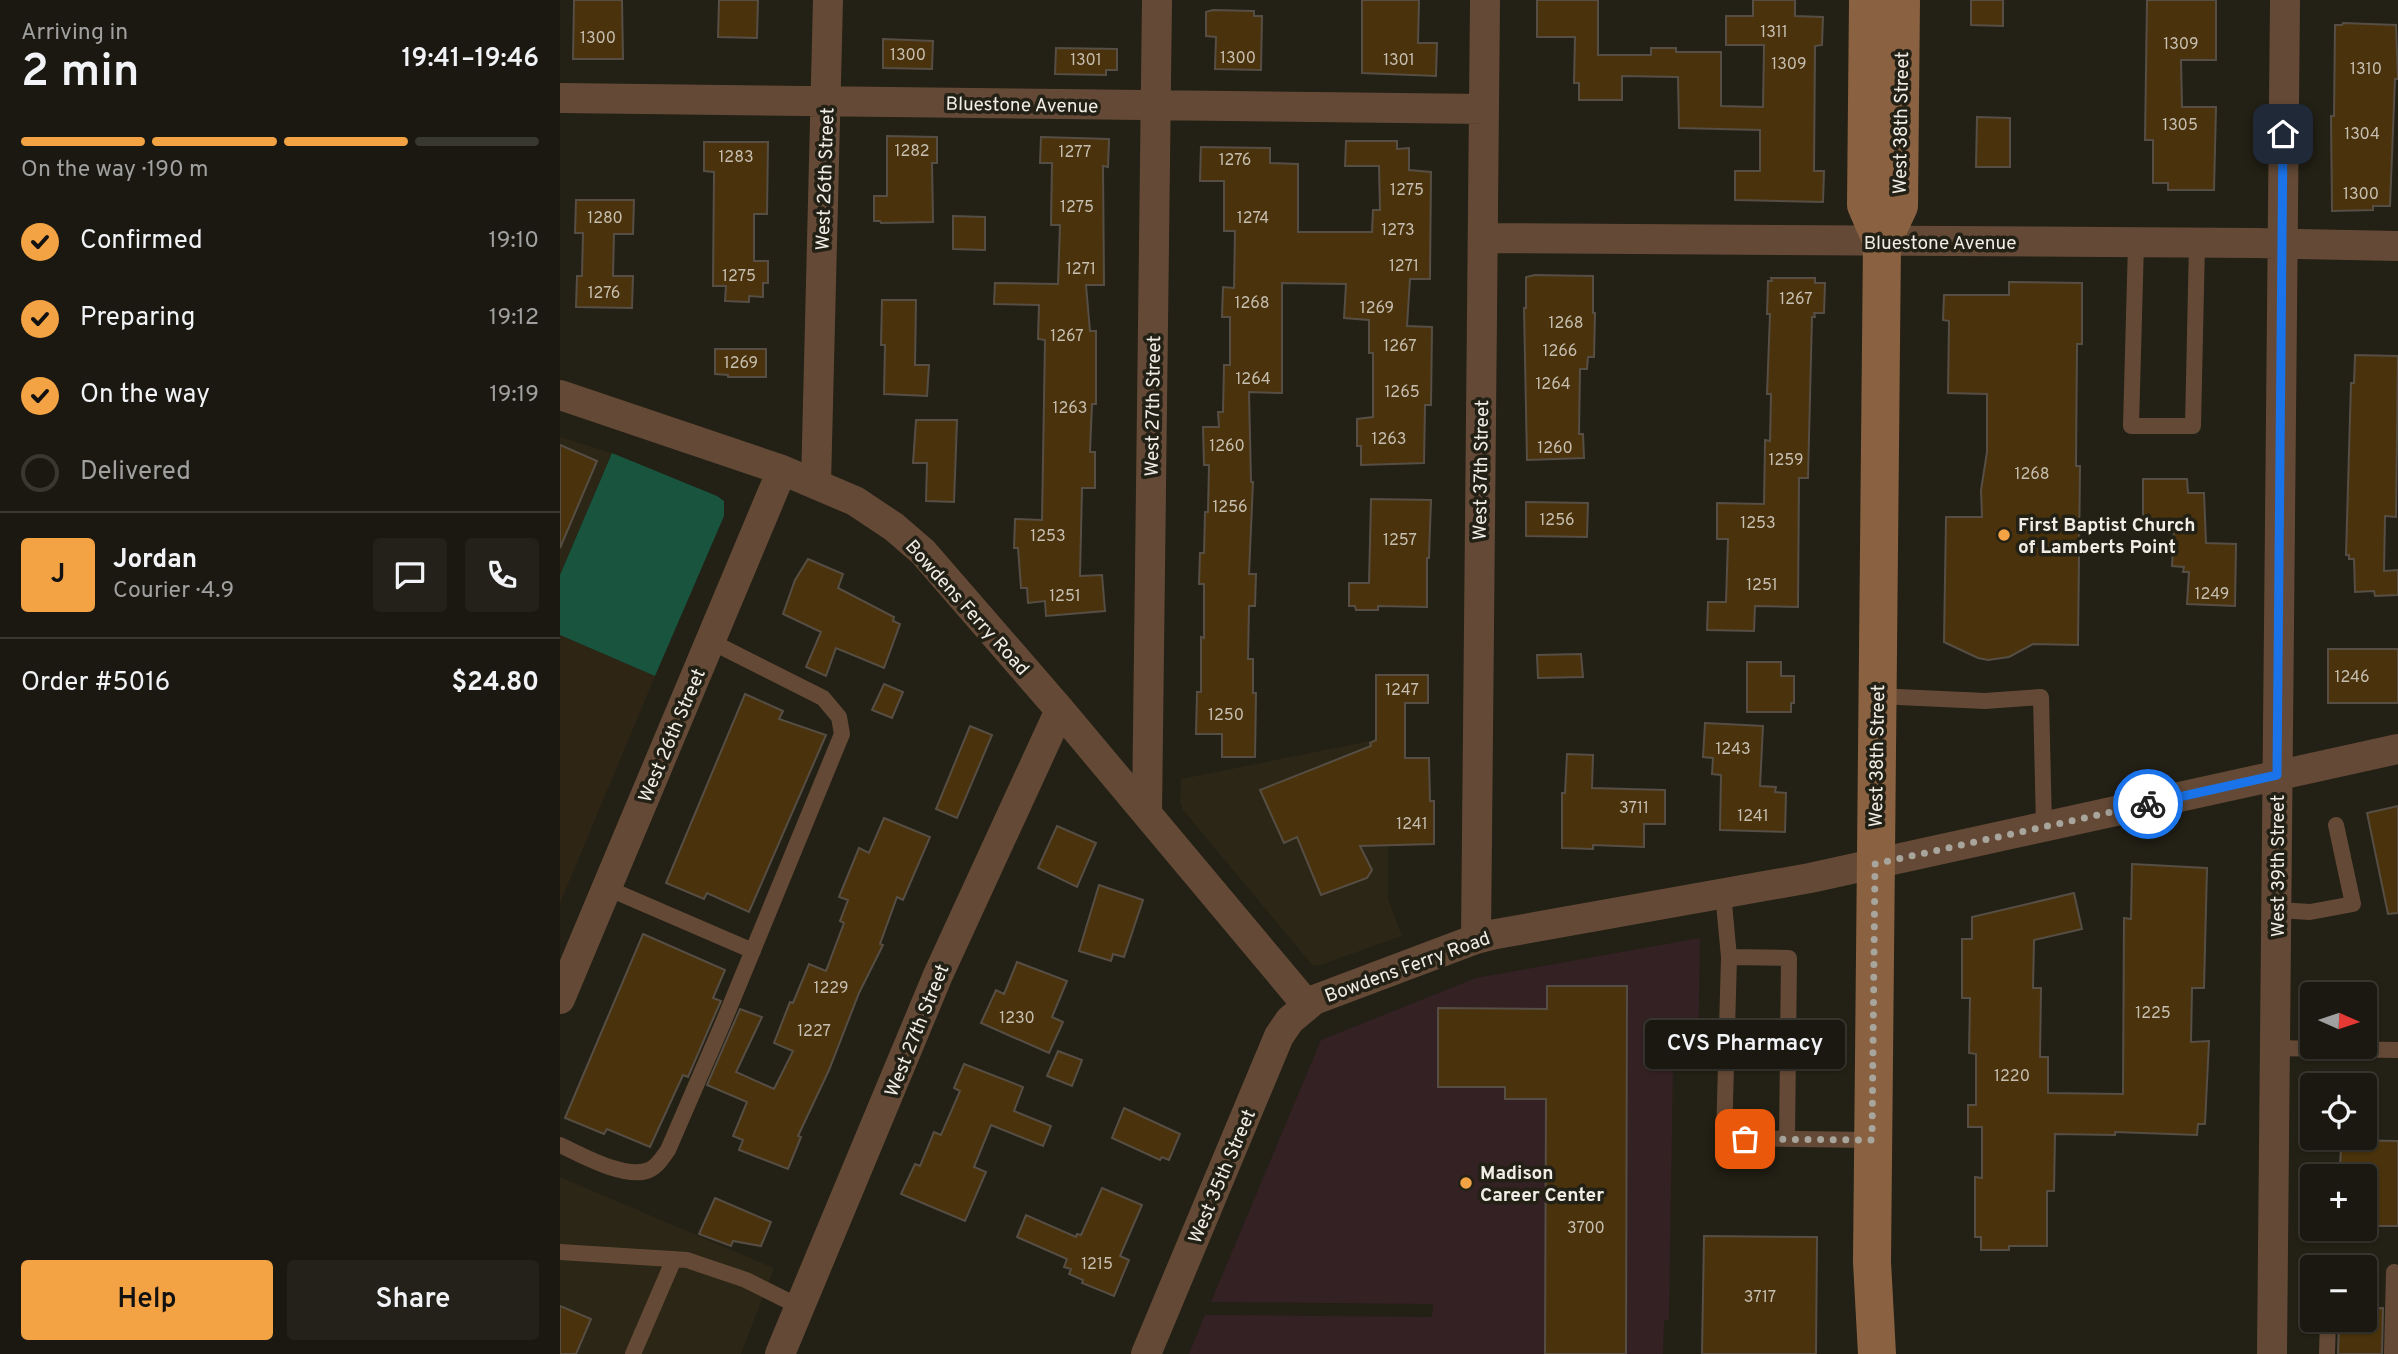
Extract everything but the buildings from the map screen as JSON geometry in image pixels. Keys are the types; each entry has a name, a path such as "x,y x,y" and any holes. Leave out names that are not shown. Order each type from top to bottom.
{"street":[{"name":"West 26th Street","path":"816,484 828,0"},
{"name":"West 27th Street","path":"1147,813 1157,0"},
{"name":"West 37th Street","path":"1476,939 1485,0"},
{"name":"West 38th Street","path":"1868,0 1866,205 1882,242 1872,1140 1872,1262 1877,1354"},
{"name":"West 38th Street","path":"1882,242 1899,206 1901,0"},
{"name":"West 39th Street","path":"2272,1354 2285,0"},
{"name":"Bluestone Avenue","path":"560,97 1484,109"},
{"name":"Bluestone Avenue","path":"1483,238 2398,246"},
{"name":"Bowdens Ferry Road","path":"560,396 782,470 855,501 894,527 923,552 1060,710 1307,1005 1314,1000 1476,939 1875,864 2398,749"},
{"name":"West 26th Street","path":"560,999 782,470"},
{"name":"West 27th Street","path":"780,1354 938,975 1060,710"},
{"name":"West 35th Street","path":"1146,1354 1279,1036 1290,1020 1307,1005"}],"lane":[{"path":"2136,243 2131,426 2193,426 2197,243"},
{"path":"560,1145 624,1171 649,1171 668,1150 838,748 842,727 839,717 823,698 710,641"},
{"path":"1877,696 1985,701 2041,697 2044,827"},
{"path":"2276,910 2310,912 2353,904 2336,825"},
{"path":"607,888 752,951"},
{"path":"1723,893 1729,957 1724,1138 1872,1140"},
{"path":"1729,957 1789,958 1787,1139"},
{"path":"2275,1048 2398,1050"},
{"path":"560,1252 687,1259 746,1280 800,1307"},
{"path":"633,1354 674,1259"},
{"path":"2392,1354 2394,1272"},
{"path":"2327,1354 2328,1332"}],"shaded area":[{"path":"560,437 612,453 560,575"},
{"path":"560,635 655,676 560,903"},
{"path":"1375,740 1388,806 1388,899 1402,936 1318,966 1312,965 1183,810 1180,802 1181,779"},
{"name":"Madison Career Center","path":"1700,938 1698,1064 1673,1063 1669,1319 1664,1321 1663,1354 1189,1354 1205,1315 1432,1317 1433,1304 1211,1302 1321,1040 1476,978"},
{"path":"560,1177 774,1268 741,1354 560,1354"}],"green space":[{"path":"612,453 724,501 724,516 655,676 560,635 560,575"}],"way so far":[{"path":"1745,1139 1872,1140 1875,864 2148,804"}],"place":[{"name":"First Baptist Church of Lamberts Point","path":"2004,535"},
{"name":"CVS Pharmacy","path":"1745,1139"},
{"name":"Madison Career Center","path":"1466,1183"}],"route":[{"path":"2148,804 2277,775 2283,134"}]}
